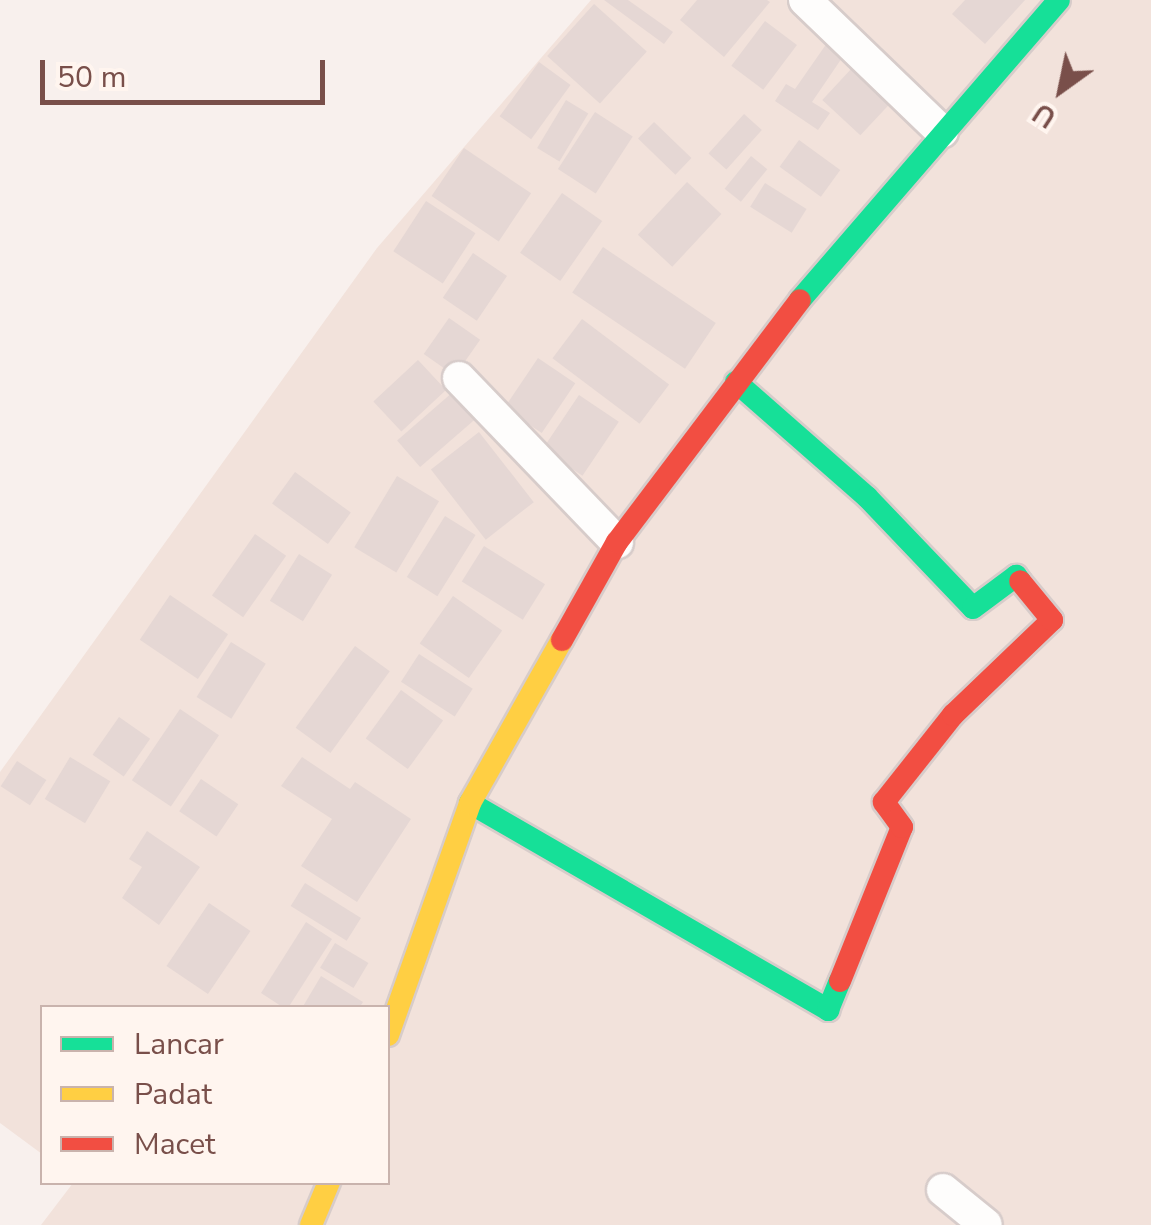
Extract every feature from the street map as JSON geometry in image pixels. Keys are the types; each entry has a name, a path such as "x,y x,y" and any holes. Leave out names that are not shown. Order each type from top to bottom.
{"street":[{"path":"805,0 942,132"},
{"path":"390,1029 470,803 617,542 736,382 942,132 1059,0"},
{"path":"459,378 617,542"},
{"path":"470,803 828,1010 902,827 884,802 953,716 1052,620 1016,576 973,608 867,497 736,382"},
{"path":"311,1225 327,1185"},
{"path":"943,1190 986,1225"}],"shaded area":[{"path":"591,0 1151,0 1151,1225 41,1225 71,1185 390,1185 390,1005 40,1005 40,1153 0,1123 0,772 377,248"}],"building":[{"path":"604,0 628,0 673,32 664,44"},
{"path":"697,0 770,2 724,57 680,20"},
{"path":"965,0 1025,0 985,44 952,14"},
{"path":"594,4 647,52 600,104 547,56"},
{"path":"765,21 797,45 763,90 731,66"},
{"path":"827,43 844,55 812,102 830,113 818,130 775,101 786,84 795,89"},
{"path":"539,62 571,85 531,139 500,116"},
{"path":"853,67 891,102 860,135 822,100"},
{"path":"566,100 588,113 559,161 537,148"},
{"path":"595,112 633,137 596,194 558,169"},
{"path":"744,114 762,130 726,169 709,153"},
{"path":"654,122 691,158 675,175 638,139"},
{"path":"799,140 840,170 821,197 780,167"},
{"path":"464,148 531,193 499,241 432,196"},
{"path":"751,156 767,169 741,202 725,189"},
{"path":"687,182 721,214 672,267 638,235"},
{"path":"765,183 807,209 792,233 750,207"},
{"path":"562,193 602,221 560,281 520,253"},
{"path":"426,201 475,233 443,283 393,251"},
{"path":"603,247 716,323 685,369 572,293"},
{"path":"473,253 507,276 477,321 443,298"},
{"path":"449,318 480,340 455,376 424,354"},
{"path":"582,319 669,385 640,424 553,358"},
{"path":"538,358 575,383 542,433 504,408"},
{"path":"418,360 446,390 401,432 373,402"},
{"path":"453,392 476,418 420,467 397,441"},
{"path":"579,395 619,422 582,476 543,449"},
{"path":"479,432 534,502 486,540 431,470"},
{"path":"295,472 351,513 328,544 272,504"},
{"path":"397,476 439,501 396,572 354,547"},
{"path":"445,516 476,535 437,596 407,577"},
{"path":"255,534 286,556 243,617 212,595"},
{"path":"484,546 545,584 523,620 462,582"},
{"path":"299,554 332,575 303,621 270,601"},
{"path":"170,595 228,634 198,679 140,640"},
{"path":"453,596 502,630 469,678 420,644"},
{"path":"231,642 266,664 231,719 197,697"},
{"path":"355,646 390,671 330,753 296,728"},
{"path":"419,654 473,689 455,717 401,682"},
{"path":"401,690 443,721 408,769 366,739"},
{"path":"180,709 219,735 171,807 132,780"},
{"path":"119,717 150,739 124,776 93,755"},
{"path":"70,757 110,781 85,823 45,799"},
{"path":"302,757 350,789 355,782 411,819 357,902 301,866 332,819 281,786"},
{"path":"17,761 46,780 30,805 1,786"},
{"path":"201,779 238,804 216,836 179,811"},
{"path":"147,831 200,867 159,925 122,898 142,867 129,859"},
{"path":"305,883 361,918 347,941 291,906"},
{"path":"209,903 250,931 208,994 167,966"},
{"path":"306,922 332,939 290,1005 279,1005 261,993"},
{"path":"335,943 368,963 353,988 320,968"},
{"path":"321,976 363,1002 361,1005 304,1005"}],"traffic: fast":[{"path":"800,300 1059,0"},
{"path":"736,382 867,497 973,608 1016,576 1020,581"},
{"path":"470,803 828,1010 840,981"}],"traffic: slow":[{"path":"390,1029 470,803 562,640"},
{"path":"311,1225 328,1185"}],"traffic: jam":[{"path":"562,640 617,542 800,300"},
{"path":"840,981 902,827 884,802 953,715 1052,620 1020,581"}]}
